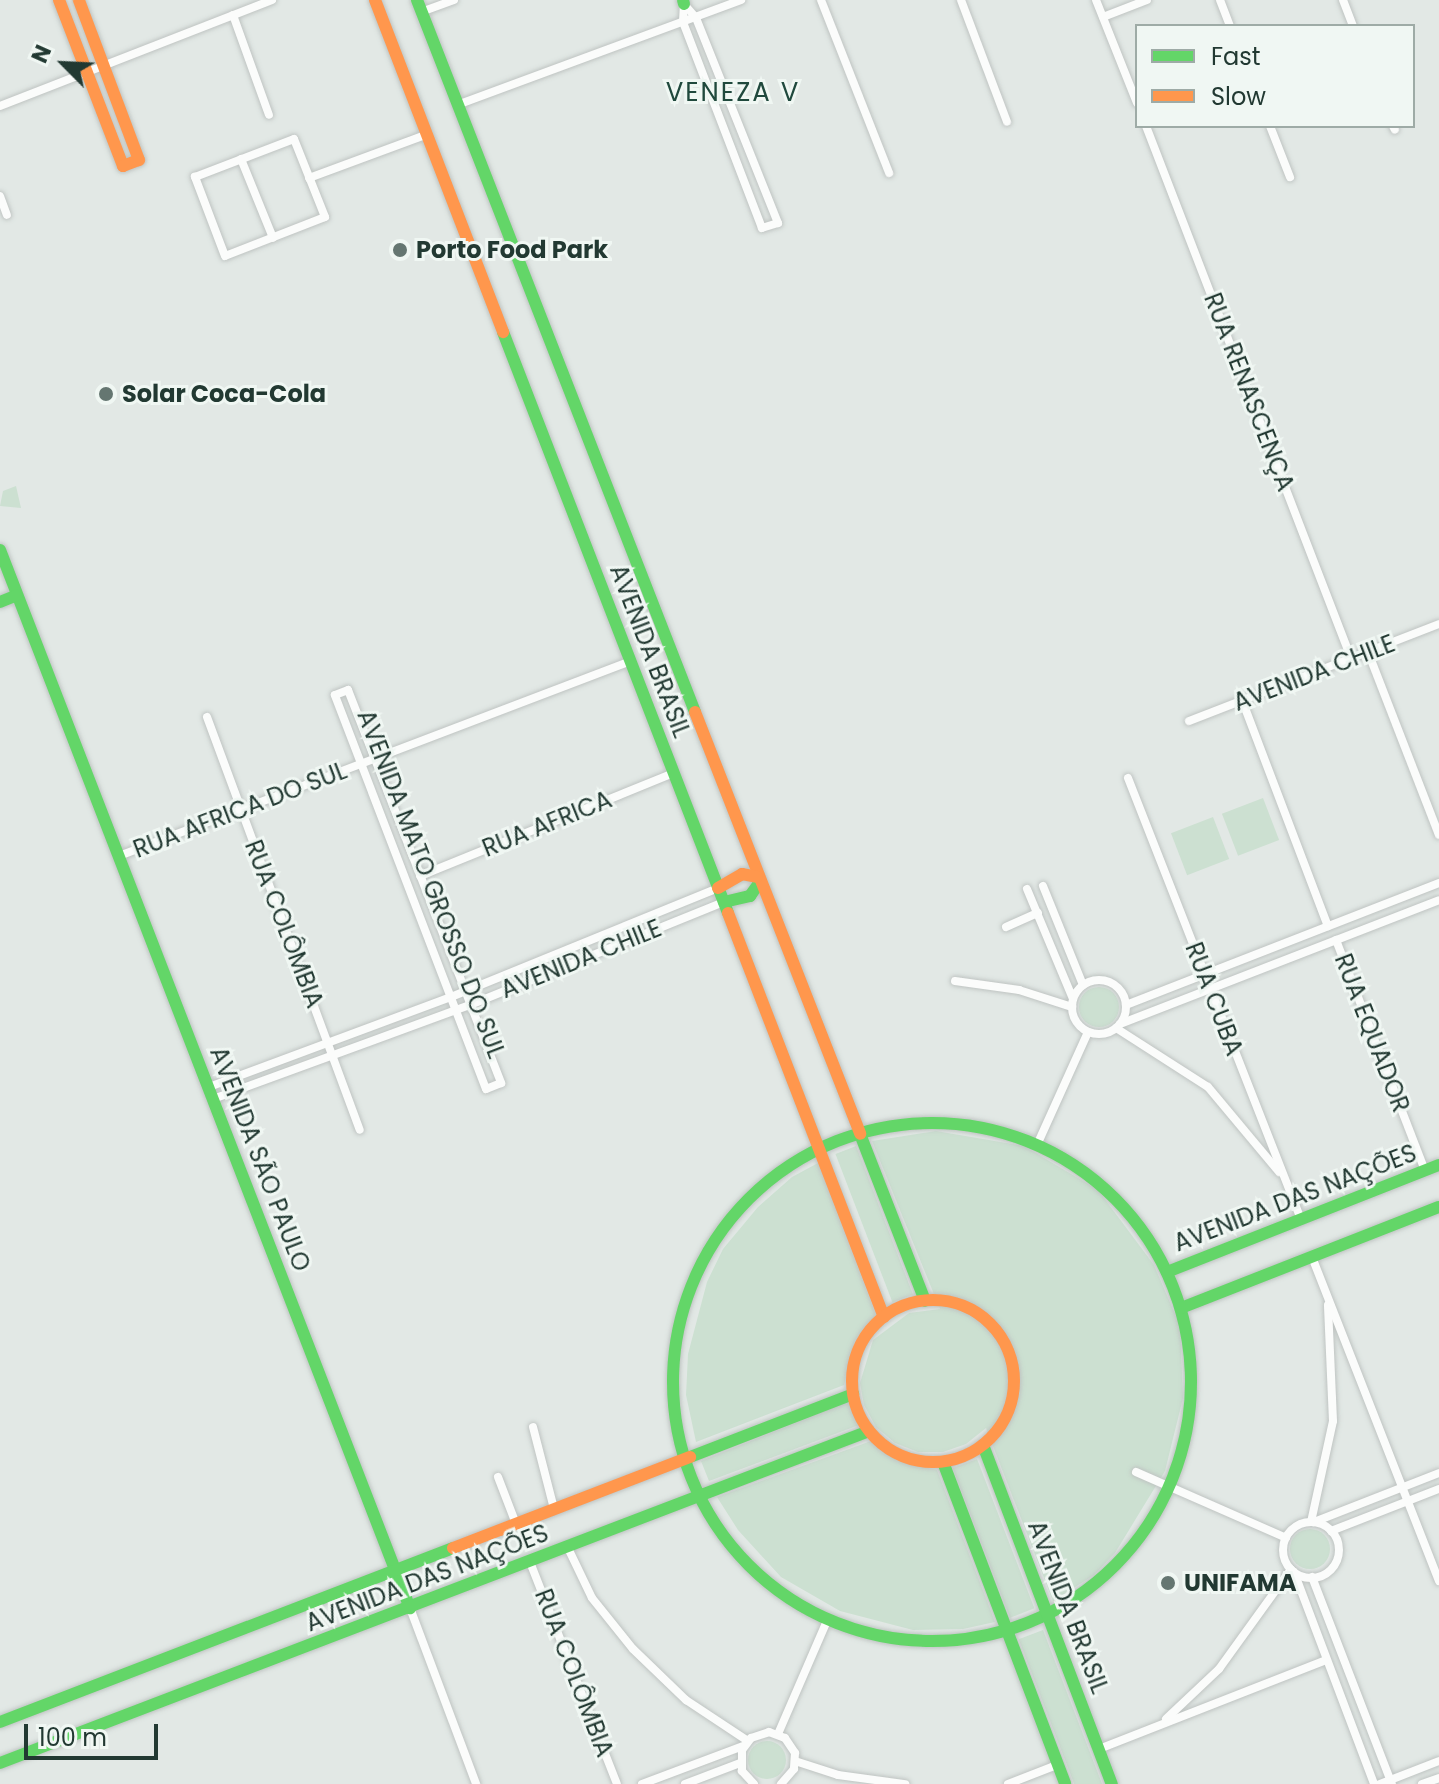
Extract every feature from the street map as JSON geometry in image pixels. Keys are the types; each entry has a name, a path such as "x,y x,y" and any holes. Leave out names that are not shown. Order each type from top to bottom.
{"main road":[{"path":"59,0 123,166 139,160 79,0"},
{"name":"AVENIDA BRASIL","path":"375,0 884,1317"},
{"name":"AVENIDA BRASIL","path":"419,6 855,1131 925,1301"},
{"name":"AVENIDA SÃO PAULO","path":"0,550 410,1608"},
{"path":"0,602 17,595"},
{"path":"718,888 742,874 758,880 750,896 724,902"},
{"path":"949,1123 1037,1145 1110,1193 1167,1272 1181,1308 1192,1371 1191,1407 1169,1487 1128,1551 1094,1585 1047,1614 1007,1630 964,1641 923,1642 881,1639 827,1621 769,1586 738,1558 697,1496 684,1459 672,1386 674,1353 689,1296 731,1219 761,1189 819,1147 855,1131 949,1123"},
{"name":"AVENIDA DAS NAÇÕES","path":"1167,1272 1439,1165"},
{"path":"1181,1308 1439,1207"},
{"path":"925,1301 948,1302 980,1316 1008,1353 1014,1378 1011,1403 983,1445 943,1462 915,1461 889,1450 869,1431 853,1394 860,1346 884,1317 925,1301"},
{"name":"AVENIDA DAS NAÇÕES","path":"0,1722 853,1394"},
{"name":"AVENIDA DAS NAÇÕES","path":"0,1763 869,1431"},
{"name":"AVENIDA BRASIL","path":"983,1445 1112,1784"},
{"path":"943,1462 1065,1784"}],"street":[{"path":"0,106 272,0"},
{"path":"419,6 454,0"},
{"path":"457,105 741,0"},
{"path":"821,0 889,173"},
{"path":"961,0 1007,122"},
{"path":"1096,0 1135,98"},
{"path":"1103,17 1147,0"},
{"path":"1220,0 1229,24"},
{"path":"1343,0 1352,24"},
{"path":"683,2 696,18 778,223 762,228 683,22 683,2"},
{"path":"233,15 269,115"},
{"name":"RUA RENASCENÇA","path":"1147,128 1351,658"},
{"path":"1271,128 1290,177"},
{"path":"309,178 425,135"},
{"path":"294,139 309,178 325,217 225,256 195,177 294,139"},
{"path":"241,159 273,238"},
{"path":"0,196 7,215"},
{"name":"AVENIDA CHILE","path":"1189,721 1439,624"},
{"path":"1368,652 1439,835"},
{"name":"RUA AFRICA DO SUL","path":"119,856 631,661"},
{"name":"AVENIDA MATO GROSSO DO SUL","path":"348,690 374,758 501,1083 486,1089 335,695 348,690"},
{"name":"RUA EQUADOR","path":"1242,700 1328,926"},
{"name":"RUA COLÔMBIA","path":"207,717 360,1130"},
{"name":"RUA AFRICA","path":"420,876 674,773"},
{"name":"RUA CUBA","path":"1128,778 1301,1219"},
{"path":"1118,1026 1126,1005 1439,883"},
{"path":"1043,886 1083,985"},
{"name":"AVENIDA CHILE","path":"211,1093 718,888"},
{"path":"1027,889 1072,1003 1076,1022 1088,1032 1105,1034 1118,1026 1439,900"},
{"name":"AVENIDA CHILE","path":"211,1093 334,1056 470,1005 724,902"},
{"path":"1006,927 1038,913"},
{"name":"RUA EQUADOR","path":"1336,940 1425,1171"},
{"path":"1072,1003 1083,985 1098,980 1114,984 1126,1005"},
{"path":"955,981 1019,990 1072,1003"},
{"path":"1118,1026 1208,1087 1287,1183"},
{"path":"1037,1145 1088,1032"},
{"path":"1312,1257 1439,1581"},
{"path":"1312,1522 1333,1421 1333,1346 1326,1292"},
{"path":"533,1427 554,1509"},
{"path":"1136,1472 1286,1538"},
{"path":"1286,1538 1312,1522 1439,1473"},
{"path":"498,1477 516,1524"},
{"path":"1331,1531 1439,1489"},
{"path":"1292,1570 1312,1577 1327,1573 1338,1559 1338,1543 1331,1531 1312,1522"},
{"path":"1286,1538 1284,1555 1377,1784 1391,1782 1439,1761"},
{"path":"568,1548 592,1598 633,1649 686,1700 746,1743"},
{"name":"RUA COLÔMBIA","path":"530,1562 617,1784"},
{"path":"1160,1725 1219,1669 1292,1570"},
{"path":"1312,1577 1391,1782"},
{"name":"AVENIDA SÃO PAULO","path":"410,1608 476,1784"},
{"path":"778,1734 827,1621"},
{"path":"1099,1749 1326,1660"},
{"path":"642,1784 746,1743 760,1733 778,1734 791,1745 795,1761 781,1784"},
{"path":"740,1763 746,1743"},
{"path":"795,1761 851,1778 905,1784"},
{"path":"685,1784 740,1763"},
{"path":"740,1763 754,1784"},
{"path":"1008,1784 1057,1765"},
{"path":"1422,1784 1439,1778"}],"green space":[{"path":"16,486 21,508 0,506 3,491"},
{"path":"1263,798 1279,840 1238,856 1222,814"},
{"path":"1213,817 1229,859 1187,875 1171,833"},
{"path":"1099,987 1113,993 1119,1007 1113,1021 1099,1027 1085,1021 1079,1007 1085,993"},
{"path":"936,1131 1024,1146 1098,1190 1154,1265 1180,1326 1183,1398 1165,1471 1115,1553 1094,1575 1053,1601 986,1428 966,1444 943,1452 918,1452 895,1443 876,1427 864,1405 860,1383 873,1340 909,1313 940,1309 872,1141"},
{"path":"856,1146 913,1294 892,1302 835,1154"},
{"path":"818,1163 876,1315 855,1341 844,1385 696,1442 686,1395 688,1354 707,1282 723,1249 758,1207 792,1177"},
{"path":"850,1401 859,1425 709,1481 701,1461"},
{"path":"871,1441 896,1460 937,1470 995,1622 963,1629 913,1630 840,1611 781,1577 738,1530 717,1497"},
{"path":"977,1459 1034,1608 1010,1618 953,1468"},
{"path":"1310,1529 1324,1535 1330,1549 1324,1563 1310,1569 1296,1563 1290,1549 1296,1535"},
{"path":"1043,1630 1102,1784 1074,1784 1019,1639"},
{"path":"767,1741 780,1747 786,1760 780,1773 767,1779 754,1773 748,1760 754,1747"}],"traffic: fast":[{"path":"417,0 695,712"},
{"path":"683,0 684,4"},
{"path":"503,332 728,913"},
{"path":"0,550 410,1608"},
{"path":"0,602 17,595"},
{"path":"724,902 750,896 759,883"},
{"path":"932,1123 983,1128 1031,1142 1076,1166 1115,1199 1148,1238 1172,1283 1186,1331 1191,1382 1186,1433 1172,1481 1148,1526 1115,1565 1076,1598 1031,1622 983,1636 932,1641 881,1636 833,1622 788,1598 749,1565 716,1526 692,1481 678,1433 673,1382 678,1331 692,1283 716,1238 749,1199 788,1166 833,1142 881,1128 932,1123"},
{"path":"860,1134 925,1301"},
{"path":"1167,1272 1439,1165"},
{"path":"1181,1308 1439,1207"},
{"path":"690,1457 853,1394"},
{"path":"0,1763 869,1431"},
{"path":"983,1445 1112,1784"},
{"path":"943,1462 1065,1784"},
{"path":"0,1722 453,1548"}],"traffic: slow":[{"path":"59,0 123,166 139,160 79,0"},
{"path":"375,0 503,332"},
{"path":"695,712 860,1134"},
{"path":"718,888 742,874 757,877"},
{"path":"728,913 884,1317"},
{"path":"933,1300 964,1306 990,1324 1008,1350 1014,1381 1008,1412 990,1438 964,1456 933,1462 902,1456 876,1438 858,1412 852,1381 858,1350 876,1324 902,1306 933,1300"},
{"path":"453,1548 690,1457"}],"place":[{"name":"Porto Food Park","path":"400,250"},
{"name":"Solar Coca-Cola","path":"106,394"},
{"name":"UNIFAMA","path":"1168,1583"}],"district":[{"name":"VENEZA V","path":"733,93"}]}
